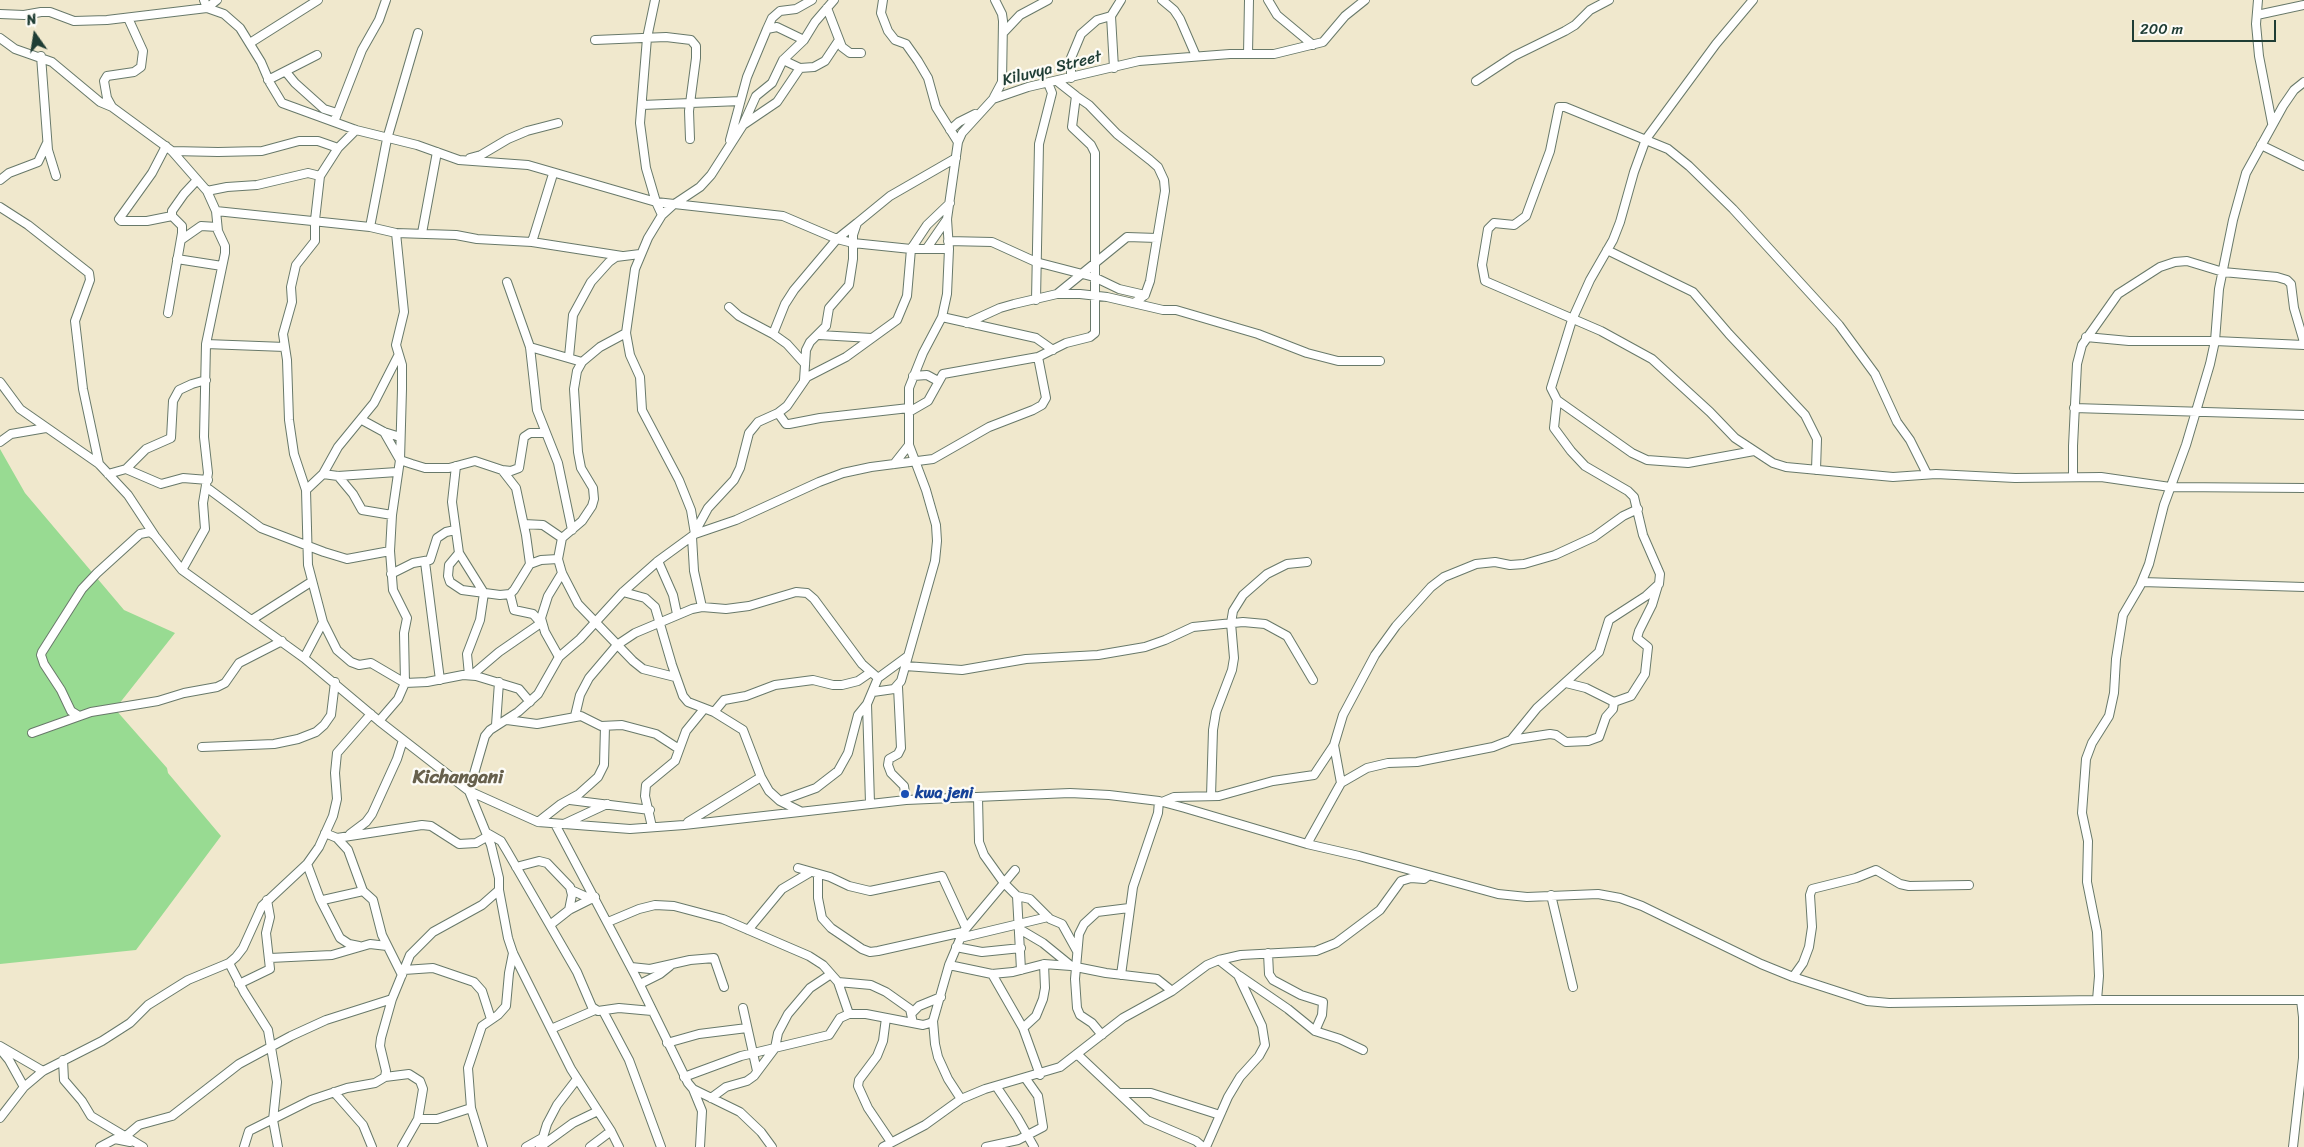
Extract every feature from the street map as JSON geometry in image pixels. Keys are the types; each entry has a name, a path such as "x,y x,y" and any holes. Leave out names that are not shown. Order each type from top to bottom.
{"street":[{"path":"0,14 24,16 50,12 74,21 128,18 206,4 217,0"},
{"path":"250,43 318,0"},
{"path":"334,122 386,0"},
{"path":"655,0 648,38 642,105 641,143 656,202 662,215"},
{"path":"729,144 752,63 772,18 780,11 796,9 812,0"},
{"path":"702,607 696,580 694,533 679,480 642,410 640,377 630,355 626,333 635,269 640,254 662,215 673,205 700,187 711,175 729,144 743,125 756,96 772,82 783,60 804,40 834,0"},
{"path":"883,0 881,13 888,30 897,41 906,44 918,61 928,78 936,107 958,142"},
{"path":"992,99 1002,82 1002,14 995,0"},
{"path":"1003,33 1020,15 1048,0"},
{"path":"1114,68 1111,16 1121,0"},
{"path":"1162,0 1174,10 1180,19 1196,56"},
{"path":"1248,54 1249,0"},
{"path":"1268,0 1277,15 1314,45"},
{"name":"Kiluvya Street","path":"898,687 930,582 938,541 931,506 909,445 909,388 942,317 947,294 949,245 947,219 958,142 962,132 992,99 1012,91 1139,61 1196,56 1274,54 1314,45 1323,42 1345,16 1365,0"},
{"path":"1476,81 1514,56 1575,25 1590,10 1609,0"},
{"path":"1753,0 1716,44 1646,139 1634,172 1620,222 1572,320 1551,384 1551,392 1557,400 1632,453 1647,460 1688,463 1754,451"},
{"path":"2258,0 2259,56 2272,123"},
{"path":"206,4 232,20 250,43 268,80 282,103 356,130 454,158 528,165 553,174 583,180 624,195 656,202 782,216 837,239 853,243 928,248 992,242 1036,262 1094,277 1119,289 1145,295"},
{"path":"2257,15 2304,5"},
{"path":"827,8 845,51 861,53"},
{"path":"1071,78 1071,58 1081,34 1097,20 1111,16"},
{"path":"112,107 107,98 105,78 139,70 143,60 143,51 128,18"},
{"path":"767,29 777,27 804,40"},
{"path":"370,227 388,139 418,33"},
{"path":"0,38 15,50 40,56 52,62 100,102 112,107 169,148 208,191 216,211 217,226 225,246 206,344 204,437 207,484 203,503 204,534 190,554 182,570"},
{"path":"596,40 648,38 691,40 696,46 696,58 692,102 689,110 690,139"},
{"path":"783,60 800,68 814,67 825,61 839,40"},
{"path":"268,80 318,55"},
{"path":"40,56 48,143 56,176"},
{"path":"743,125 777,102 800,68"},
{"path":"286,72 295,83 324,109 337,113"},
{"path":"1002,82 1012,91"},
{"path":"1056,82 1089,105 1117,134 1136,147 1158,168 1164,180 1165,191 1155,258 1145,295 1134,303"},
{"path":"2097,1000 2099,969 2097,932 2087,882 2089,853 2082,813 2082,792 2088,752 2109,716 2123,615 2142,582 2170,487 2196,411 2214,341 2219,289 2238,199 2249,166 2272,123 2294,90 2304,82"},
{"path":"1036,300 1039,144 1052,93 1048,83"},
{"path":"778,413 786,424 789,424 820,418 909,410 928,400 943,374 1038,357 1066,343 1093,336 1095,330 1095,152 1091,145 1072,127 1076,96"},
{"path":"642,105 740,101"},
{"path":"1927,474 1912,444 1897,422 1875,374 1839,325 1733,209 1689,166 1668,149 1564,106 1559,107 1550,151 1526,216 1520,223 1514,225 1494,223 1488,229 1482,265 1485,281 1601,331 1662,366 1735,438 1779,466 1893,477 1927,474 2015,478 2073,477 2123,479 2170,487 2304,488"},
{"path":"950,130 959,122 981,111"},
{"path":"467,160 481,155 521,133 558,123"},
{"path":"356,130 338,148 320,176 315,220 315,241 311,249 298,260 291,288 292,302 283,334 288,369 289,420 294,454 306,490 307,560 311,582 323,622 333,646 351,662 359,665 371,663 405,683 470,675 500,682 519,689 530,702"},
{"path":"169,148 245,152 318,140 338,148"},
{"path":"0,180 9,173 38,162 48,143"},
{"path":"2261,145 2304,166"},
{"path":"169,148 119,219 147,221 172,216"},
{"path":"422,233 437,152"},
{"path":"773,334 785,304 794,290 837,239 890,196 956,158"},
{"path":"208,191 264,184 308,174 320,176"},
{"path":"532,242 553,174"},
{"path":"172,216 174,207 197,180"},
{"path":"694,533 708,508 734,480 740,468 749,433 758,422 778,413 787,406 804,380 812,374 846,357 889,328 897,320 907,296 911,248 927,225 950,203"},
{"path":"0,207 28,224 89,273 90,280 75,322 83,389 99,464"},
{"path":"216,211 315,220 370,227 396,233 468,236 477,239 532,242 622,256 640,254"},
{"path":"168,313 182,226 172,216"},
{"path":"928,248 947,219"},
{"path":"804,380 810,342 826,326 832,304 845,292 849,285 854,229 857,223"},
{"path":"181,240 200,226 217,226"},
{"path":"380,721 398,699 405,683 404,633 407,618 393,590 390,551 392,515 400,460 403,368 396,345 404,312 396,233"},
{"path":"1057,294 1129,236 1157,238"},
{"path":"1607,250 1693,292 1729,334 1806,415 1817,439 1816,470"},
{"path":"568,357 573,315 581,299 608,262 622,256"},
{"path":"177,259 222,266"},
{"path":"2073,477 2074,408 2078,364 2086,337 2118,294 2160,267 2186,261 2223,272 2277,277 2287,280 2292,284 2294,308 2304,344 2130,341 2086,337"},
{"path":"507,282 530,347 535,400 545,433 558,463 572,530"},
{"path":"967,323 1000,308 1057,294 1070,293 1134,303 1162,310 1178,310 1258,334 1321,357 1347,362 1380,361"},
{"path":"729,307 738,316 773,334 794,349 812,374"},
{"path":"942,317 1036,338 1053,350"},
{"path":"626,333 600,348 582,362 575,378 577,443 581,468 594,493 588,513 562,538 558,559 562,573 578,604 617,645 643,669 675,677"},
{"path":"819,335 872,338"},
{"path":"206,344 285,347"},
{"path":"530,347 582,362"},
{"path":"306,490 323,474 338,447 374,403 398,356"},
{"path":"619,1146 577,1079 508,938 499,890 499,878 487,834 469,791 485,736 496,725 530,702 545,683 559,657 580,639 623,592 694,533 736,520 818,482 843,473 915,462 940,456 989,427 1042,405 1046,393 1038,357"},
{"path":"913,376 927,375 938,381"},
{"path":"108,474 126,469 146,449 171,438 173,401 179,390 206,380"},
{"path":"0,382 20,408 99,464 128,495 155,536 182,570 282,641 469,791 538,822 630,829 684,825 906,800 1070,793 1109,795 1160,802 1232,820 1307,844 1506,895 1598,894 1620,898 1642,906 1735,952 1792,977 1867,1001 1890,1003 2302,1000 2303,1058 2293,1147"},
{"path":"1557,400 1554,425 1558,434 1585,466 1632,494 1638,508 1643,535 1660,574 1652,605 1638,630 1637,638 1648,647 1644,674 1630,696 1614,702 1586,688 1566,682"},
{"path":"2074,408 2304,415"},
{"path":"893,410 908,421"},
{"path":"362,420 384,432 400,437"},
{"path":"0,442 11,434 46,428"},
{"path":"384,432 400,460 425,468 456,466 475,461 511,472 519,468 524,437 530,433 545,433"},
{"path":"894,464 909,445"},
{"path":"456,466 452,490 455,530 459,552 484,594 480,620 467,654 470,675"},
{"path":"126,469 141,474 157,484 183,478 207,484 261,528 347,559 390,551"},
{"path":"459,552 449,565 448,576 450,582 462,590 484,594 510,594 518,586 530,564 516,488 502,470"},
{"path":"323,474 338,476 397,472"},
{"path":"338,476 353,494 362,510 392,515"},
{"path":"1160,802 1174,797 1229,794 1273,781 1314,775 1334,745 1341,720 1368,667 1396,626 1431,587 1444,577 1476,564 1495,562 1510,565 1524,564 1555,554 1594,537 1623,516 1638,508"},
{"path":"524,524 543,525 562,538"},
{"path":"391,574 413,563 425,562 433,558 436,542 440,535 455,530"},
{"path":"79,716 71,711 61,690 44,664 42,652 77,596 97,572 140,534 150,532 155,536"},
{"path":"530,564 541,560 558,559"},
{"path":"658,561 673,596 677,614"},
{"path":"425,562 440,680"},
{"path":"1211,796 1213,730 1216,712 1234,658 1231,623 1237,602 1254,584 1277,568 1295,562 1308,562"},
{"path":"470,675 541,623 546,602 562,573"},
{"path":"253,619 311,582"},
{"path":"2142,582 2304,587"},
{"path":"1511,740 1537,708 1599,652 1609,620 1646,596 1658,584"},
{"path":"623,592 645,598 654,607 675,677 680,690 688,702 714,712 743,730 761,777 769,791 780,801 800,811"},
{"path":"575,716 584,686 617,645 635,633 677,614 702,607 715,609 738,608 791,593 802,592 807,594 830,618 862,664 875,675"},
{"path":"510,594 514,610 530,612 541,623 559,657"},
{"path":"304,658 323,622"},
{"path":"905,666 962,670 1026,659 1098,655 1145,647 1193,627 1231,623 1265,624 1287,636 1313,680"},
{"path":"32,733 104,709 158,701 184,693 217,687 225,683 239,663 282,641"},
{"path":"714,712 724,700 746,696 775,685 813,680 833,685 842,685 875,675 908,656"},
{"path":"780,801 809,791 838,771 848,752 858,715 867,704 872,692 875,675"},
{"path":"202,746 274,744 298,739 316,732 324,725 330,715 335,682"},
{"path":"496,725 500,682"},
{"path":"872,692 887,692 898,687 901,748 898,754 889,759 888,765 893,776 904,786 906,800"},
{"path":"1307,844 1341,783 1378,764 1417,762 1458,752 1493,747 1511,740 1550,734 1556,735 1566,742 1594,740 1601,733 1606,717 1614,707 1614,702"},
{"path":"867,704 870,803"},
{"path":"652,826 650,810 645,796 646,785 674,761 686,731 704,709"},
{"path":"0,1118 24,1087 44,1071 102,1041 130,1023 148,1005 188,980 229,963 243,948 259,912 267,900 307,864 319,847 333,816 337,799 335,773 337,753 371,714"},
{"path":"506,720 537,724 581,716 597,725 622,725 642,729 656,734 679,749"},
{"path":"538,822 570,800 598,777 605,758 606,726"},
{"path":"346,836 366,822 372,814 404,740"},
{"path":"1334,745 1341,783"},
{"path":"684,825 761,777"},
{"path":"978,797 980,848 1004,883 1017,896 1030,899 1048,917 1062,924 1066,935 1077,951"},
{"path":"570,800 650,810"},
{"path":"1121,975 1129,908 1138,868 1158,814 1160,802"},
{"path":"559,824 607,804"},
{"path":"559,824 593,898 608,922 684,1077 693,1090 702,1111 700,1147"},
{"path":"337,838 422,825 431,826 459,844 476,842 487,834"},
{"path":"325,834 337,838 348,850 363,891 373,900 387,946 403,972"},
{"path":"487,834 501,841 577,972 589,1003 599,1011 629,1060 662,1147"},
{"path":"516,867 543,861 571,890 593,898"},
{"path":"307,864 320,899 340,938 349,944 359,946"},
{"path":"798,868 809,873 830,877 849,886 870,891 942,876 949,888 963,933"},
{"path":"961,1099 948,1079 938,1057 935,1044 934,1020 949,965 963,933 1015,870"},
{"path":"1792,977 1809,948 1812,927 1810,895 1812,889 1856,878 1876,870 1909,886 1939,887 1969,884"},
{"path":"748,930 782,889 809,873"},
{"path":"818,875 818,898 822,918 831,928 862,949 870,952 963,933 1020,927 1048,917"},
{"path":"886,1018 882,1041 876,1056 859,1080 858,1086 886,1146 925,1125 961,1099 996,1086 1060,1068 1123,1018 1172,991 1207,965 1241,954 1316,951 1336,943 1380,910 1401,882 1411,878 1424,879 1428,876"},
{"path":"385,1077 386,1071 380,1046 392,999 403,972 416,948 433,932 482,905 499,890"},
{"path":"569,910 571,890"},
{"path":"320,899 329,900 363,891"},
{"path":"1551,895 1573,987"},
{"path":"1017,896 1021,970"},
{"path":"550,925 569,910 593,898"},
{"path":"239,984 268,972 271,966 266,932 270,917 267,900"},
{"path":"608,922 639,909 655,905 674,906 723,919 808,956 832,974 838,982 850,1014"},
{"path":"1102,1035 1096,1027 1078,1012 1074,991 1073,966 1077,951 1078,934 1093,915 1103,910 1129,908"},
{"path":"1020,927 1073,966"},
{"path":"270,958 332,955 370,944 387,946"},
{"path":"956,947 982,952 1021,948"},
{"path":"483,1147 470,1108 469,1062 482,1026 506,1006 508,973 514,953"},
{"path":"1268,953 1269,974 1273,980 1301,995 1323,1002 1322,1015 1315,1031"},
{"path":"631,967 650,969 690,960 714,958 724,986"},
{"path":"1219,960 1288,1009 1315,1031 1340,1039 1363,1050"},
{"path":"229,963 239,984 263,1021 272,1046 277,1082 273,1120 278,1147"},
{"path":"640,984 660,974 672,964"},
{"path":"949,965 992,974 1021,970 1044,964 1073,966 1121,975 1157,979 1172,991"},
{"path":"1023,1028 1036,1016 1043,999 1045,988 1044,964"},
{"path":"403,972 433,968 474,982 482,991 491,1019"},
{"path":"702,1111 726,1087 747,1080 758,1072 775,1048 778,1033 788,1014 810,988 832,974"},
{"path":"992,974 1023,1028 1040,1074"},
{"path":"1078,1055 1147,1120 1196,1141 1205,1147 1240,1077 1259,1056 1264,1045 1262,1026 1238,975"},
{"path":"838,982 858,983 878,988 897,999 912,1013 913,1023"},
{"path":"912,1013 919,1006 941,996"},
{"path":"126,1136 139,1125 172,1116 239,1064 272,1046 326,1020 392,999"},
{"path":"552,1029 599,1011 619,1008 652,1011"},
{"path":"743,1008 758,1072"},
{"path":"684,1077 753,1054 830,1035 840,1018 850,1014 926,1024 934,1020"},
{"path":"667,1043 700,1034 747,1028"},
{"path":"0,1048 44,1071"},
{"path":"0,1048 24,1087"},
{"path":"63,1060 64,1080 82,1101 91,1116 141,1146"},
{"path":"244,1147 250,1131 311,1100 334,1092 375,1083 385,1077 406,1073 420,1081 424,1094 418,1118 403,1146"},
{"path":"540,1147 542,1138 557,1105 577,1079"},
{"path":"986,1147 1028,1136 1041,1129 1044,1124 1038,1096 1026,1079"},
{"path":"996,1086 1034,1147"},
{"path":"693,1090 734,1109 749,1120 772,1147"},
{"path":"334,1092 363,1125 372,1147"},
{"path":"1120,1093 1151,1094 1220,1115"},
{"path":"418,1118 447,1117 470,1108"},
{"path":"540,1147 573,1123 598,1111"},
{"path":"590,1147 611,1131"},
{"path":"526,1147 542,1138"},
{"path":"100,1147 118,1139 141,1146"}],"green space":[{"path":"0,449 25,493 124,610 175,633 115,709 167,768 168,773 221,836 136,950 0,964"}],"place":[{"name":"kwa jeni","path":"905,794"}],"district":[{"name":"Kichangani","path":"458,778"}]}
